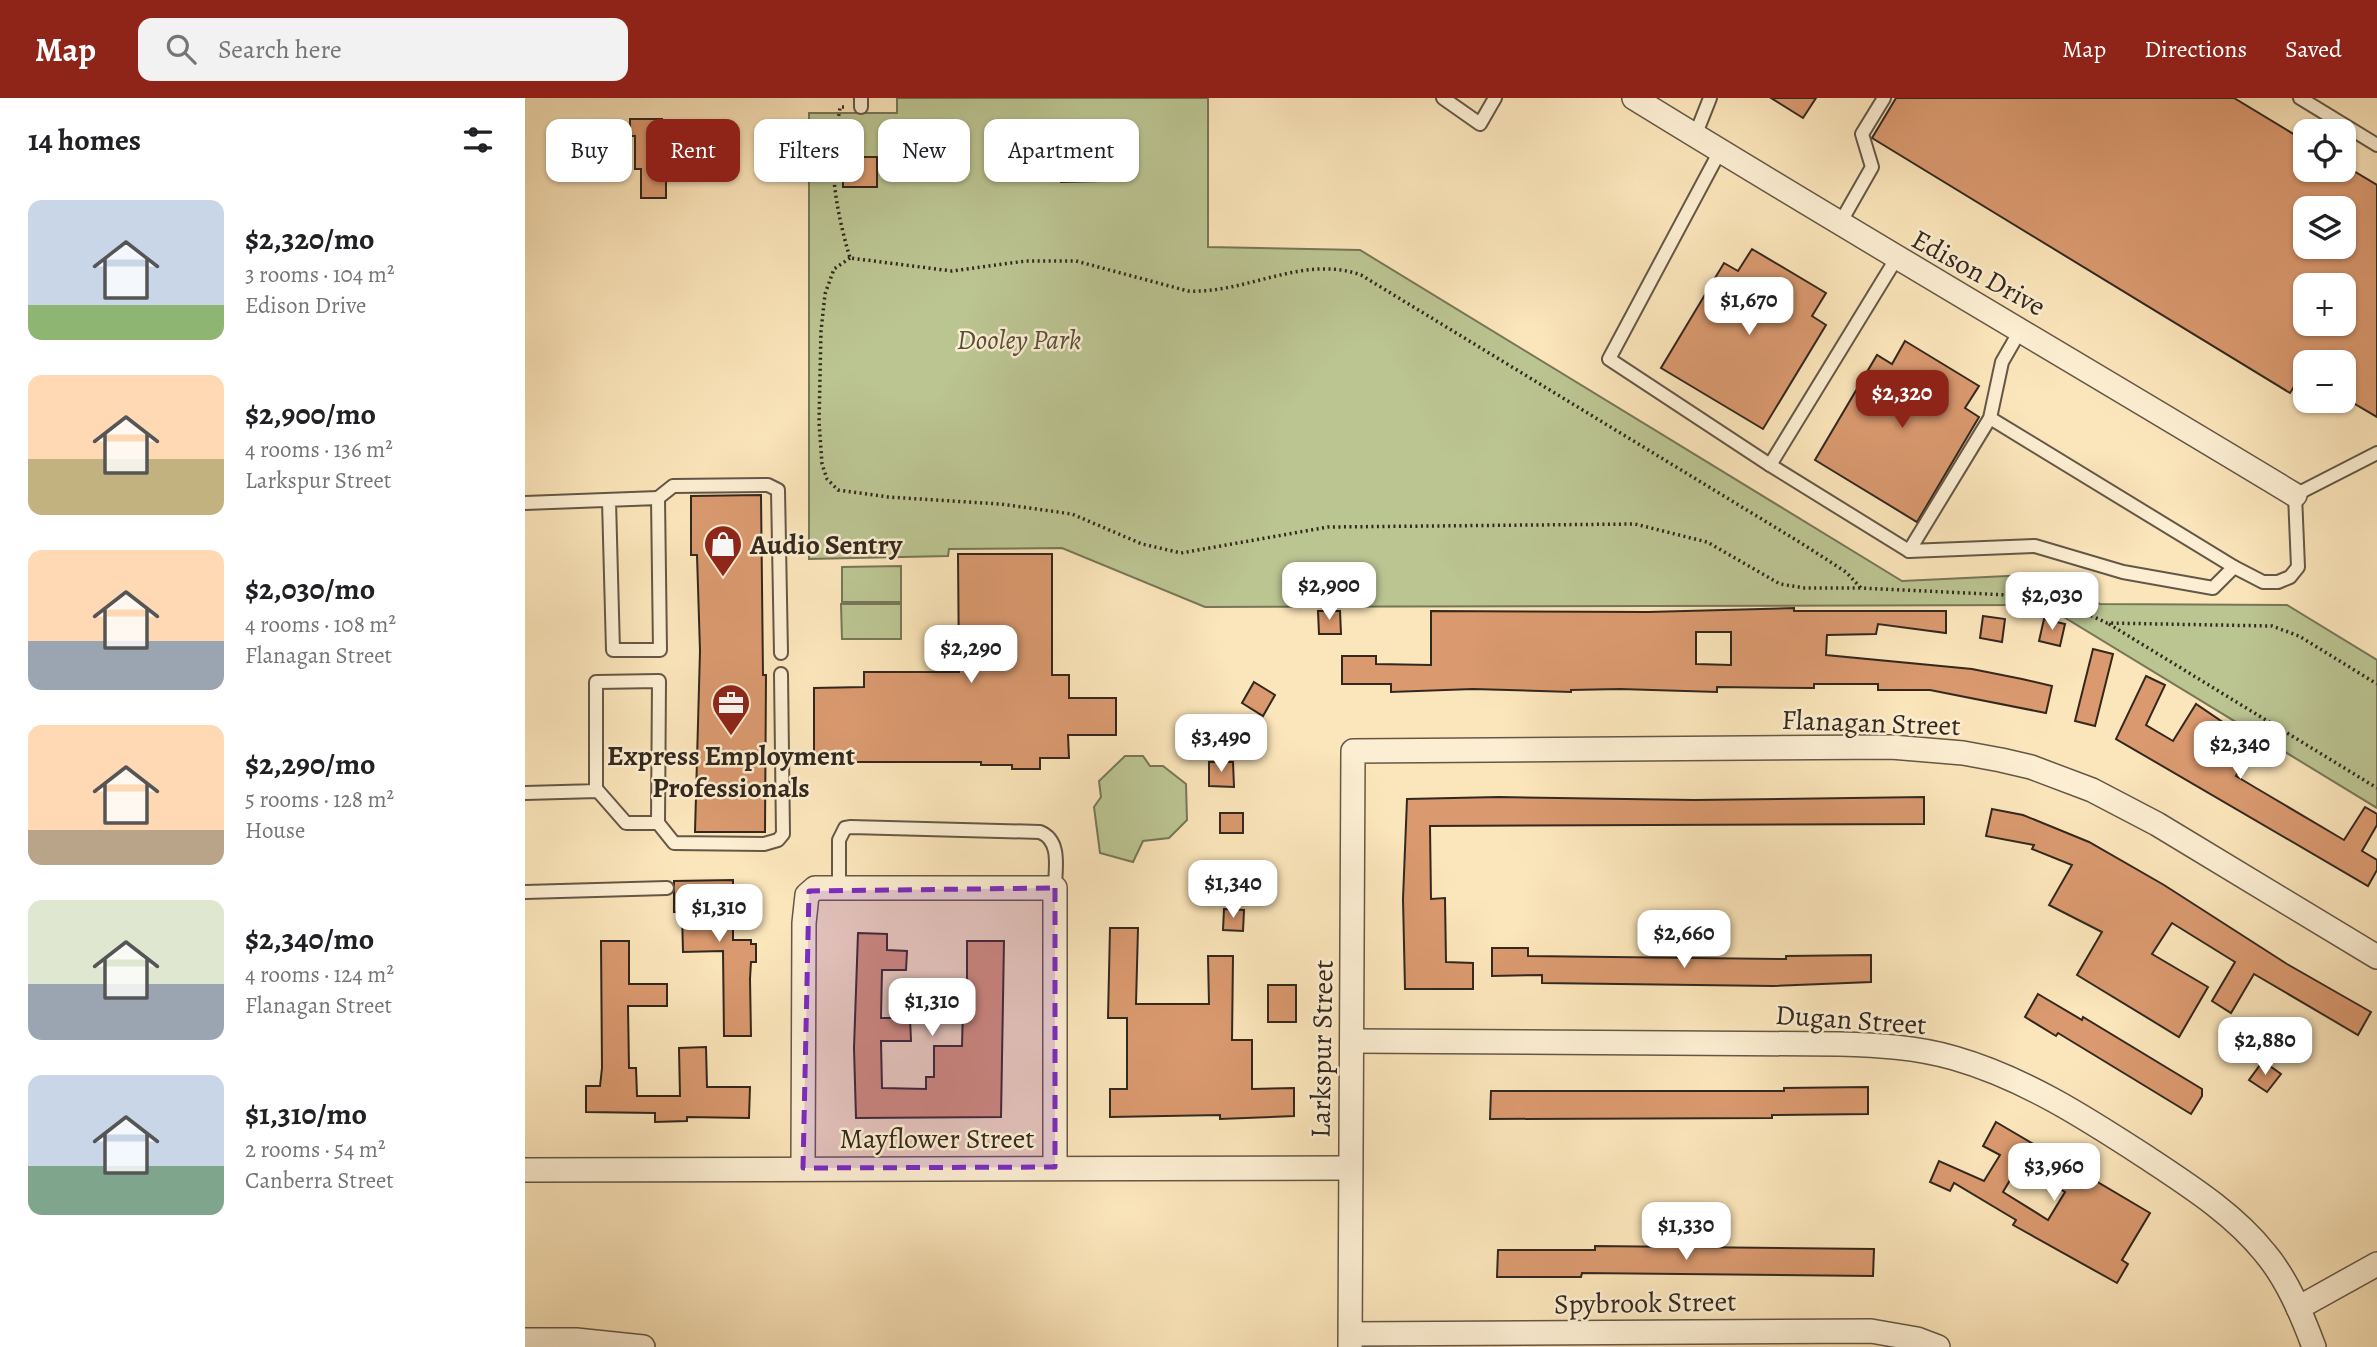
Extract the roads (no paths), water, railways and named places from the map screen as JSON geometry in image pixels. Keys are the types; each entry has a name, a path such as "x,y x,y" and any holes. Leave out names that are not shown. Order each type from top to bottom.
{"street":[{"name":"Edison Drive","path":"1634,98 1896,260 2021,329 2295,495"},
{"name":"Flanagan Street","path":"1353,751 1891,747 1963,753 2001,760 2064,778 2121,804 2377,957"},
{"name":"Larkspur Street","path":"1350,1341 1353,751"},
{"path":"803,1168 804,923 809,891 839,888 1055,888 1055,1167"},
{"name":"Dugan Street","path":"1352,1041 1877,1045 1953,1057 2021,1083 2048,1097 2187,1184 2231,1218 2266,1254 2298,1308 2314,1347"},
{"name":"Mayflower Street","path":"525,1170 1350,1168"},
{"path":"2298,1308 2377,1264"},
{"name":"Spybrook Street","path":"1350,1341 1871,1331 1917,1339 1938,1347"},
{"path":"525,1340 576,1340 643,1347"}],"lane":[{"path":"1443,98 1480,124 1495,98"},
{"path":"1695,136 1710,98"},
{"path":"1839,225 1872,167 1862,134 1884,98"},
{"path":"2300,98 2377,145"},
{"path":"1720,151 1609,359 1770,465 1909,551 2035,546 2123,572 2213,588 2234,568"},
{"path":"1770,465 1896,260"},
{"path":"1909,551 1990,418 2002,362 2021,329"},
{"path":"1990,418 2234,568 2263,582 2278,582 2290,576 2298,566 2295,495 2377,453"},
{"path":"525,503 658,498 673,486 768,485 778,490 781,653"},
{"path":"609,501 613,650 660,650 658,498"},
{"path":"596,791 596,681 659,681 658,823 674,843 764,844 778,840 783,834 781,674"},
{"path":"525,793 596,791 606,798 626,823 658,823"},
{"path":"839,888 839,840 845,828 1040,832 1048,835 1055,846 1055,888"},
{"path":"525,892 667,888"}],"place":[{"name":"Audio Sentry","path":"723,578"},
{"name":"Express Employment Professionals","path":"731,737"}],"park label":[{"name":"Dooley Park","path":"1019,339"}]}
